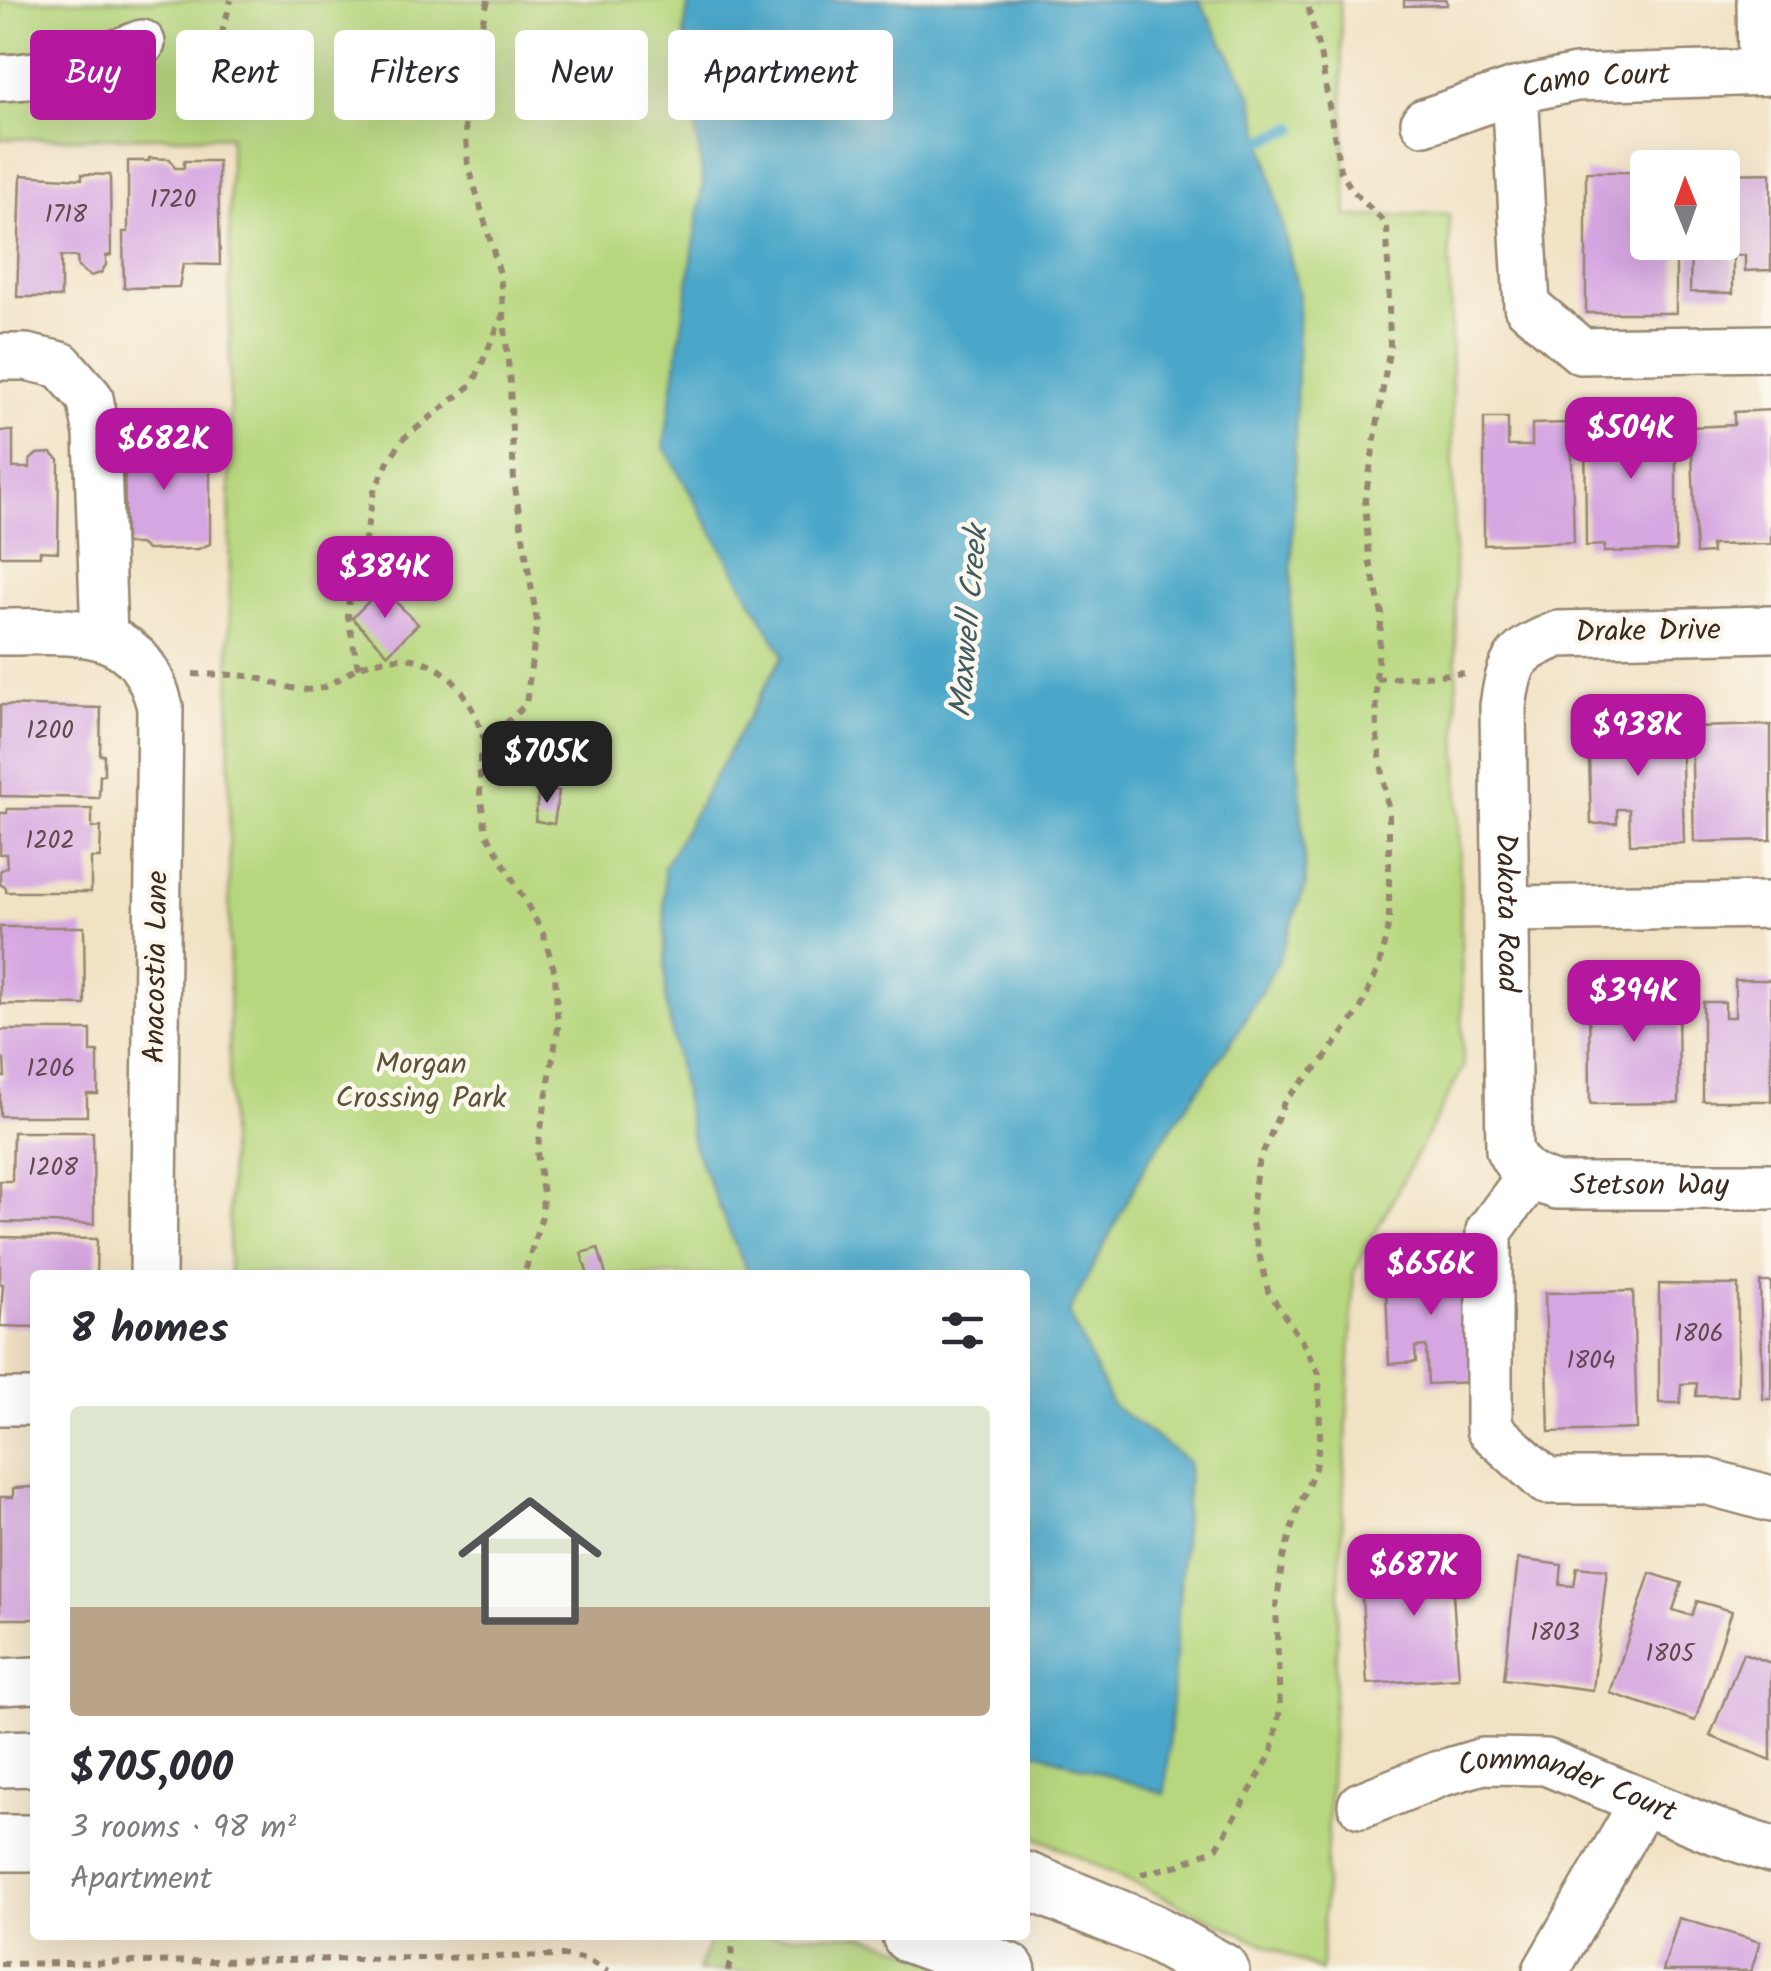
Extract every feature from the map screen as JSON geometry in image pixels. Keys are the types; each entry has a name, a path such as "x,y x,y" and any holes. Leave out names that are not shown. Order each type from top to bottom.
{"main road":[{"path":"0,1759 30,1758"},
{"path":"0,1843 30,1842"},
{"path":"1030,1882 1150,1931 1221,1971"},
{"path":"924,1940 1008,1971"}],"street":[{"path":"1760,0 1766,72"},
{"name":"Camo Court","path":"1424,122 1516,91 1576,78 1766,72"},
{"path":"0,78 30,75"},
{"path":"1516,91 1526,306 1581,351 1771,348"},
{"path":"0,357 62,364 90,398 97,434 104,636"},
{"name":"Drake Drive","path":"1518,658 1558,634 1771,629"},
{"path":"0,632 80,632 104,636 125,647 145,667"},
{"name":"Dakota Road","path":"1518,658 1503,706 1509,1150 1528,1177"},
{"name":"Anacostia Lane","path":"145,667 160,707 153,1270"},
{"path":"1508,909 1771,905"},
{"path":"1528,1177 1489,1230 1490,1429 1546,1481 1705,1480 1771,1499"},
{"name":"Stetson Way","path":"1528,1177 1557,1186 1771,1186"},
{"path":"0,1402 30,1402"},
{"path":"0,1682 30,1680"},
{"name":"Commander Court","path":"1361,1805 1483,1761 1546,1762 1771,1850"},
{"path":"1546,1971 1643,1802"}],"path":[{"path":"156,43 219,44 231,0"},
{"path":"488,0 463,100 468,164 500,274 514,480 538,622 526,704 480,758 480,794 486,832 543,933 555,972 558,1028 537,1152 542,1216 526,1270"},
{"path":"1130,1874 1179,1865 1217,1848 1241,1813 1272,1753 1280,1709 1276,1606 1287,1544 1315,1468 1322,1408 1320,1374 1268,1291 1251,1220 1258,1167 1285,1100 1322,1062 1360,1010 1380,966 1389,923 1389,814 1377,736 1376,678 1382,614 1370,560 1365,500 1390,345 1386,225 1358,198 1340,170 1320,53 1306,0"},
{"path":"358,668 348,617 349,595 358,577 374,490 404,438 472,384 504,310"},
{"path":"145,667 250,676 292,689 323,688 358,668 402,658 420,660 446,674 467,694 486,748"},
{"path":"1376,678 1518,658"},
{"path":"728,1971 735,1940"},
{"path":"0,1964 565,1956 587,1960 608,1971"}],"green space":[{"name":"Morgan Crossing Park","path":"0,0 1340,0 1347,217 1449,214 1463,1068 1354,1272 1321,1971 1030,1834 1030,1270 229,1270 230,136 0,139"},
{"path":"710,1940 878,1940 974,1971 698,1971"}],"water":[{"path":"689,0 1199,0 1252,95 1299,295 1290,629 1306,884 1278,962 1236,1035 1148,1161 1069,1313 1112,1405 1189,1462 1165,1794 1030,1750 1030,1270 746,1270 693,1145 666,1002 664,867 783,655 664,447 703,183 695,120 893,120 893,30 684,30"}],"building":[{"path":"1404,0 1447,0 1447,5 1404,6"},
{"path":"170,159 175,168 184,168 184,161 218,161 220,265 183,264 179,287 124,288 128,161"},
{"path":"1586,172 1630,172 1630,260 1676,260 1676,313 1586,313"},
{"path":"1771,173 1771,270 1745,271 1745,255 1740,255 1740,174"},
{"path":"82,174 110,175 111,255 106,256 106,265 101,273 90,276 78,267 77,257 61,256 61,297 17,297 21,175 82,179"},
{"path":"1691,260 1733,260 1733,293 1690,292"},
{"path":"1771,410 1771,544 1711,545 1712,553 1696,554 1691,427 1734,425 1734,412"},
{"path":"1585,414 1676,415 1676,551 1604,552 1605,545 1586,546"},
{"path":"1484,418 1508,418 1508,446 1532,446 1532,424 1571,423 1574,542 1484,545"},
{"path":"124,424 166,424 166,461 175,462 187,452 204,452 210,461 210,544 198,549 147,550 140,544 125,544"},
{"path":"0,431 13,431 13,468 30,468 30,460 37,454 51,453 59,460 58,552 0,556"},
{"path":"382,588 418,624 388,654 352,618"},
{"path":"0,705 101,708 100,755 104,755 104,775 100,775 99,798 0,796"},
{"path":"1681,722 1684,843 1630,844 1629,809 1617,809 1617,823 1591,824 1588,725"},
{"path":"1771,725 1771,840 1694,842 1691,727"},
{"path":"539,788 559,791 554,824 535,821"},
{"path":"7,809 92,809 92,828 101,827 100,858 91,858 91,892 6,892 0,884 0,871 7,867 6,854 0,854 0,813 7,813"},
{"path":"0,927 84,927 85,1005 0,1004"},
{"path":"1589,980 1621,981 1621,1004 1639,1004 1639,986 1678,986 1679,1103 1590,1104"},
{"path":"1735,980 1771,980 1771,1101 1703,1101 1703,1002 1725,1002 1725,1017 1735,1017"},
{"path":"0,1030 91,1030 91,1052 98,1052 98,1094 87,1094 87,1116 0,1116 0,1077 5,1077"},
{"path":"13,1132 93,1132 94,1224 0,1222 0,1181 12,1181"},
{"path":"0,1237 97,1239 96,1270 30,1270 30,1327 0,1326"},
{"path":"598,1248 605,1270 586,1270 581,1253"},
{"path":"1468,1261 1474,1382 1428,1384 1426,1346 1415,1347 1416,1362 1389,1364 1385,1265"},
{"path":"1760,1282 1771,1282 1771,1399 1763,1399"},
{"path":"1659,1284 1738,1285 1738,1396 1696,1396 1697,1383 1681,1384 1680,1403 1659,1403"},
{"path":"1633,1291 1637,1429 1549,1432 1545,1293"},
{"path":"30,1487 30,1619 0,1619 0,1497 13,1497 13,1488"},
{"path":"1465,1550 1468,1594 1453,1595 1459,1678 1367,1684 1361,1578 1399,1576 1398,1554"},
{"path":"1518,1559 1562,1565 1560,1585 1574,1586 1577,1567 1607,1570 1593,1690 1504,1679"},
{"path":"1650,1573 1682,1583 1673,1610 1692,1616 1697,1601 1732,1611 1695,1721 1610,1693"},
{"path":"1743,1653 1771,1663 1771,1760 1710,1736"},
{"path":"1679,1918 1760,1942 1751,1971 1663,1971"}],"waterway":[{"name":"Maxwell Creek","path":"1250,145 1294,128"}]}
